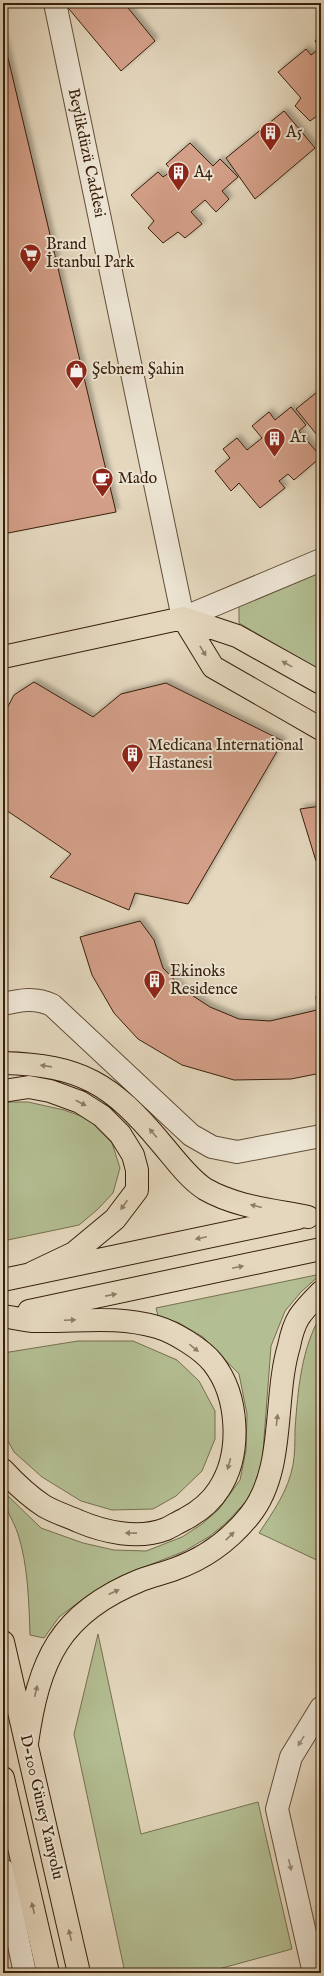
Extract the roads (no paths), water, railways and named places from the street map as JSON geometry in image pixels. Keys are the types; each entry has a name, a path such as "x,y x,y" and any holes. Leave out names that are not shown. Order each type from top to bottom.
{"main road":[{"path":"3,656 183,618 237,636 321,683"},
{"name":"Beylikdüzü Caddesi","path":"183,618 213,667 321,729"},
{"path":"3,1063 29,1063 59,1068 81,1075 105,1088 123,1101 138,1115 185,1170 204,1188 226,1199 314,1215"},
{"path":"3,1091 29,1087 50,1090 80,1102 102,1116 120,1134 133,1155 137,1170 136,1190 115,1219 74,1253 32,1273"},
{"path":"3,1280 314,1215"},
{"path":"3,1316 321,1249"},
{"path":"27,1743 38,1685 46,1662 61,1635 80,1615 109,1594 141,1580 176,1569 207,1555 230,1538 251,1513 263,1493 273,1467 283,1364 291,1338 298,1318 321,1292"},
{"path":"3,1316 35,1321 103,1318 158,1327 186,1341 212,1363 224,1383 233,1406 235,1429 233,1448 227,1471 219,1489 209,1502 192,1515 166,1529 145,1533 113,1532 95,1528 45,1506 3,1470"},
{"name":"D-100 Güney Yanyolu","path":"3,1642 79,1973"},
{"path":"3,1778 48,1973"}],"street":[{"name":"Beylikdüzü Caddesi","path":"55,3 183,618"},
{"path":"183,618 321,560"},
{"path":"3,1004 29,999 44,1001 52,1005 191,1135 212,1147 237,1152 321,1136"},
{"path":"314,1973 277,1809 291,1757 321,1708"},
{"path":"3,1870 25,1973"}],"place":[{"name":"A5","path":"271,152"},
{"name":"A4","path":"178,192"},
{"name":"Brand İstanbul Park","path":"31,274"},
{"name":"Şebnem Şahin","path":"77,390"},
{"name":"A1","path":"275,458"},
{"name":"Mado","path":"102,498"},
{"name":"Medicana International Hastanesi","path":"133,774"},
{"name":"Ekinoks Residence","path":"154,1000"}]}
